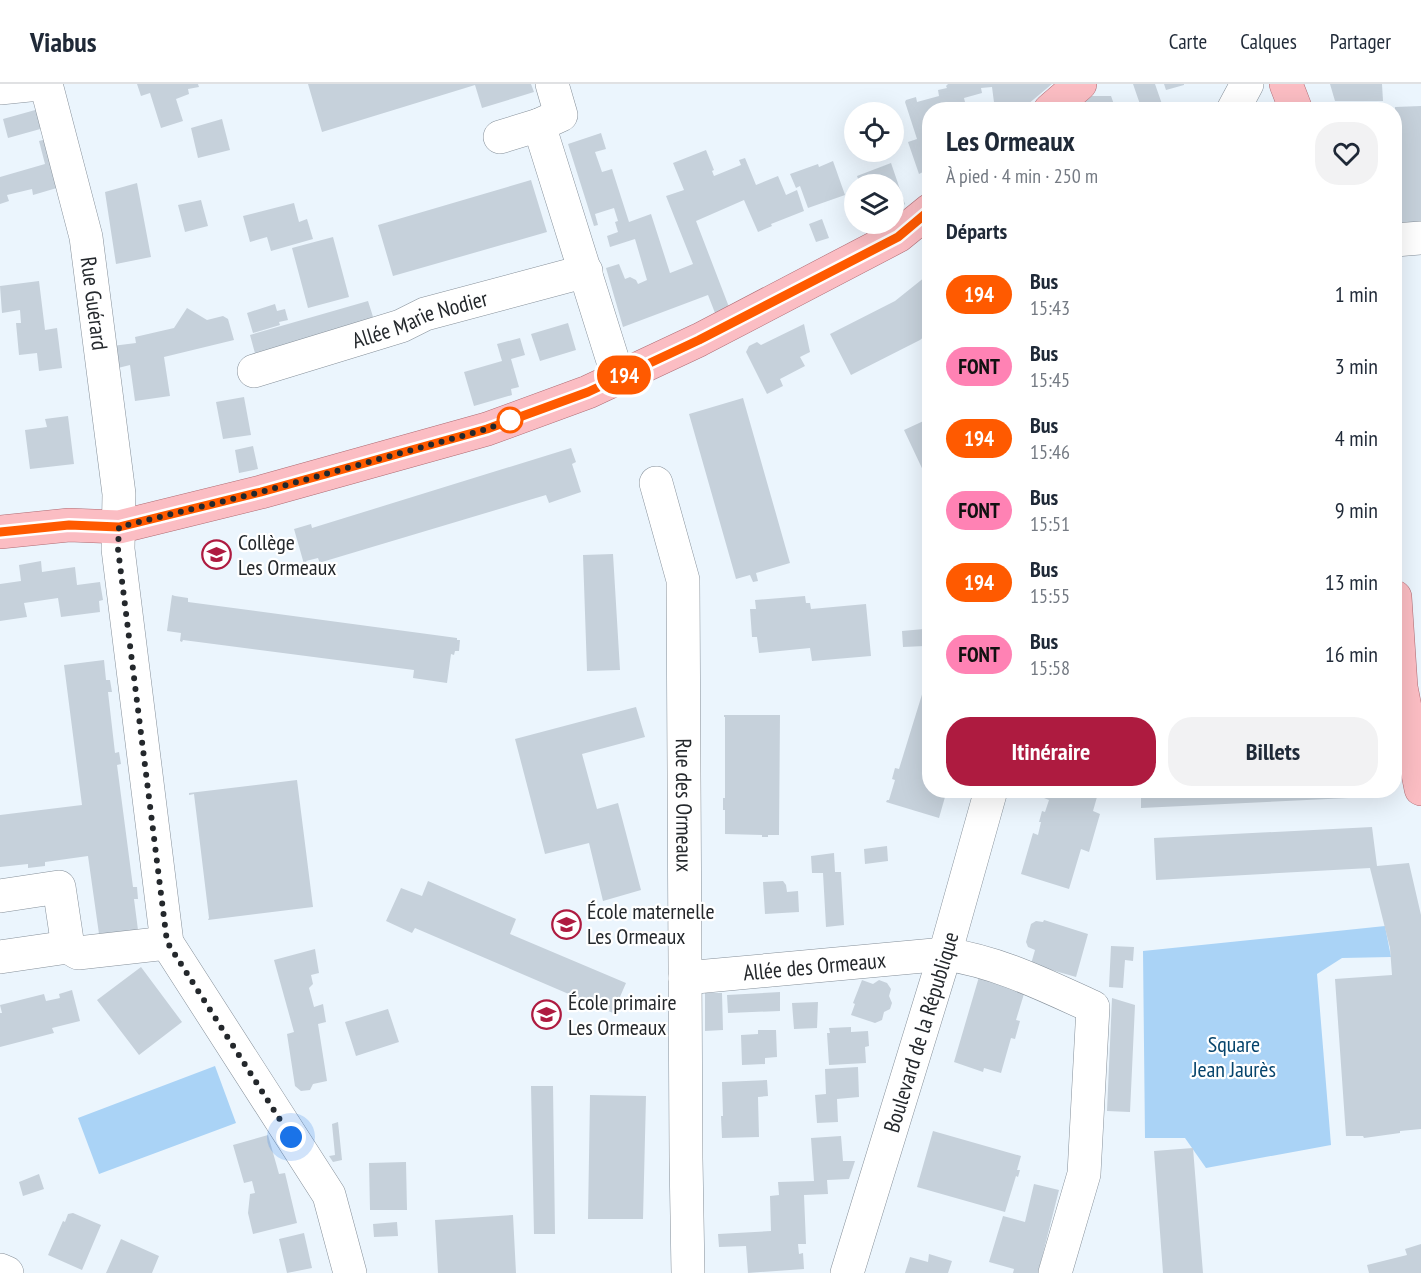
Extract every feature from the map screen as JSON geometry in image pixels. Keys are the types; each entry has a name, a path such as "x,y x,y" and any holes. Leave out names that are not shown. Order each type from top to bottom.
{"main road":[{"path":"1059,102 1080,84"},
{"path":"1286,84 1293,102"},
{"path":"0,532 69,525 119,527 261,492 487,429 588,392 699,340 898,237 922,217"},
{"path":"1402,692 1421,789"}],"street":[{"path":"0,87 39,84"},
{"name":"Rue Guérard","path":"46,84 86,237 119,494 118,549 167,942"},
{"path":"500,137 539,125 561,115 552,84"},
{"path":"1237,102 1247,84"},
{"path":"539,125 618,377"},
{"path":"1402,239 1421,238"},
{"name":"Allée Marie Nodier","path":"254,371 401,326 425,314 586,271"},
{"name":"Rue des Ormeaux","path":"656,483 683,580 688,1273"},
{"name":"Boulevard de la République","path":"847,1273 945,954 989,798"},
{"path":"0,896 59,887 68,947"},
{"path":"0,957 68,947 78,954 167,942 328,1195 350,1273"},
{"name":"Allée des Ormeaux","path":"685,978 945,954 968,958 1020,974 1093,1008 1084,1174 1055,1273"},
{"path":"0,1270 7,1273"}],"green space":[{"name":"Square Jean Jaurès","path":"1385,926 1391,957 1342,958 1317,974 1331,1145 1206,1168 1185,1138 1145,1138 1143,951"},
{"path":"215,1066 236,1123 99,1174 78,1118"}],"building":[{"path":"137,84 198,84 199,87 188,89 189,94 176,99 183,121 161,128 150,93 141,96"},
{"path":"308,84 531,84 534,92 482,108 475,85 322,132"},
{"path":"948,84 1052,84 1031,102 994,102 992,87 981,88 982,93 964,98 965,102 922,102 922,172 919,174 908,142 917,139 905,102 916,97 917,102 939,96 938,90 947,88"},
{"path":"1133,84 1155,84 1161,102 1139,102"},
{"path":"1164,84 1184,84 1184,85 1166,90"},
{"path":"1330,84 1382,84 1383,101 1335,101"},
{"path":"1092,96 1111,96 1113,102 1085,102"},
{"path":"1421,106 1421,223 1402,224 1402,107"},
{"path":"46,107 51,126 8,138 3,119"},
{"path":"222,119 230,150 198,158 191,128"},
{"path":"601,133 606,149 595,152 602,172 612,169 629,222 651,214 670,273 693,264 666,196 684,190 673,163 706,150 714,176 741,165 739,160 745,158 756,185 778,176 786,195 797,190 804,211 771,224 772,226 758,232 744,200 696,221 729,307 715,313 708,295 623,327 606,268 619,264 625,279 630,277 638,284 647,280 635,239 610,247 607,236 618,232 615,222 618,221 614,208 595,214 598,225 594,226 568,144"},
{"path":"54,137 67,185 33,195 32,189 7,195 9,201 0,204 0,177 45,164 39,141"},
{"path":"833,161 844,195 808,208 800,186 796,188 790,174 818,164 819,167"},
{"path":"891,163 895,174 862,174"},
{"path":"531,180 547,232 393,276 378,225"},
{"path":"137,183 151,257 116,264 105,192"},
{"path":"201,200 208,226 185,232 178,205"},
{"path":"294,203 299,222 307,219 313,239 271,251 267,237 250,242 243,216"},
{"path":"822,219 829,238 816,242 809,224"},
{"path":"333,237 349,297 308,308 292,248"},
{"path":"922,279 922,338 851,375 830,334 895,301"},
{"path":"39,281 45,330 57,328 62,368 39,371 37,353 19,355 16,323 21,323 20,310 2,313 0,286"},
{"path":"368,301 375,323 256,357 250,335"},
{"path":"275,304 277,311 285,309 288,320 279,322 280,325 253,333 247,313"},
{"path":"187,308 207,320 223,316 228,319 234,340 164,357 170,396 135,401 130,365 114,369 112,346 136,343 135,337 174,328"},
{"path":"568,323 576,350 540,361 531,334"},
{"path":"804,324 810,352 800,357 805,366 780,379 783,386 767,394 746,352 749,346 757,342 761,345"},
{"path":"520,338 525,355 511,359 519,387 511,389 512,395 474,406 464,372 502,361 497,344"},
{"path":"244,397 251,435 223,439 216,402"},
{"path":"743,398 790,563 756,573 758,581 753,582 750,575 736,579 689,414"},
{"path":"68,416 74,464 30,469 25,430 47,427 45,419"},
{"path":"922,422 922,468 904,430"},
{"path":"253,446 258,469 239,473 235,450"},
{"path":"571,448 576,462 572,464 581,492 549,503 546,495 322,562 322,569 318,558 306,561 307,563 304,564 294,529 311,524 312,528"},
{"path":"613,554 620,670 587,671 583,555"},
{"path":"41,561 42,572 75,567 77,585 100,582 103,600 99,601 100,612 61,617 58,598 24,603 27,617 0,621 0,584 21,581 19,565"},
{"path":"172,595 188,598 188,602 457,638 460,640 459,651 455,651 454,655 451,654 447,683 413,678 414,670 183,640 182,642 180,641 181,633 167,631"},
{"path":"805,596 806,603 810,603 811,609 866,604 871,656 812,661 810,648 759,653 757,637 752,637 750,609 756,609 755,600"},
{"path":"922,629 922,646 903,647 902,631"},
{"path":"104,660 106,680 110,680 112,692 108,692 115,753 119,752 121,764 117,765 133,887 137,887 138,899 134,899 138,930 99,934 88,856 45,862 45,866 28,868 28,864 0,867 0,815 82,805 64,665"},
{"path":"922,694 922,798 945,798 939,818 886,802 889,800 895,780 892,779 895,768 899,769"},
{"path":"636,707 645,737 582,754 597,809 618,803 641,890 603,901 589,843 545,854 515,739"},
{"path":"724,715 780,715 779,835 762,837 762,835 725,834"},
{"path":"297,780 313,907 208,920 194,794 189,795 189,793"},
{"path":"1044,798 1097,798 1093,811 1100,814 1089,852 1081,849 1069,889 1021,874 1033,833 1038,835 1042,811 1045,812 1049,800"},
{"path":"1141,798 1349,798 1141,808"},
{"path":"1372,827 1377,866 1409,863 1421,915 1421,1129 1364,1138 1363,1136 1346,1136 1335,979 1392,975 1390,948 1370,868 1156,880 1154,838"},
{"path":"887,846 888,861 865,864 864,849"},
{"path":"834,853 835,872 841,872 844,925 826,927 823,873 812,873 811,856"},
{"path":"428,881 516,919 510,934 626,983 613,1013 415,928 412,933 386,921 401,888 422,896"},
{"path":"783,881 787,892 798,891 799,912 765,914 763,882"},
{"path":"1044,920 1088,934 1076,977 1031,964 1035,950 1028,947 1026,942 1031,924"},
{"path":"1111,946 1134,947 1133,961 1125,960 1123,988 1109,987"},
{"path":"315,949 319,973 311,975 313,984 309,988 314,1007 323,1004 326,1022 318,1024 327,1081 313,1084 310,1090 301,1091 295,1086 287,1034 294,1032 274,960"},
{"path":"141,967 182,1022 139,1055 97,1000"},
{"path":"981,970 1027,984 1016,1020 1020,1021 1015,1039 1011,1038 1001,1073 984,1068 983,1072 954,1062"},
{"path":"862,980 873,984 879,980 887,983 891,989 890,1009 884,1012 882,1020 875,1023 851,1015"},
{"path":"72,990 80,1021 52,1028 54,1033 0,1047 0,1013 2,1013 0,1005 44,994 46,1001 60,998 59,994"},
{"path":"780,992 780,1011 728,1013 727,995"},
{"path":"705,993 722,993 723,1030 705,1031"},
{"path":"1112,998 1135,1005 1130,1112 1107,1111"},
{"path":"818,1002 817,1028 794,1029 792,1003"},
{"path":"388,1009 399,1042 356,1056 345,1022"},
{"path":"851,1027 851,1032 868,1031 869,1046 865,1047 866,1063 829,1065 827,1033 830,1033 829,1028"},
{"path":"758,1030 776,1030 777,1057 765,1058 765,1064 742,1065 741,1035 758,1034"},
{"path":"858,1067 859,1097 837,1099 838,1122 817,1123 815,1095 826,1094 825,1069"},
{"path":"767,1080 768,1096 758,1097 759,1137 722,1138 722,1082"},
{"path":"531,1086 553,1086 555,1234 534,1234"},
{"path":"590,1095 646,1096 643,1219 588,1219"},
{"path":"338,1122 342,1160 333,1162 329,1156 335,1155 332,1124"},
{"path":"933,1131 1021,1156 1017,1170 1020,1170 1018,1177 1016,1176 1005,1212 917,1187"},
{"path":"268,1135 279,1174 285,1173 297,1223 253,1234 248,1213 250,1194 255,1193 252,1181 244,1183 233,1145"},
{"path":"841,1136 843,1161 855,1161 849,1179 827,1180 828,1194 804,1195 806,1244 798,1244 799,1254 803,1253 804,1269 748,1273 746,1246 719,1247 718,1234 771,1231 770,1196 779,1195 778,1182 814,1181 811,1138"},
{"path":"1193,1148 1203,1273 1163,1273 1154,1151"},
{"path":"406,1162 407,1210 370,1210 369,1163"},
{"path":"39,1174 44,1189 23,1196 19,1182"},
{"path":"1034,1184 1059,1190 1038,1273 1013,1273 1014,1269 989,1262 1003,1216 1025,1222"},
{"path":"73,1213 101,1225 82,1270 48,1255 63,1221 65,1222 68,1214"},
{"path":"513,1215 516,1273 438,1273 435,1220"},
{"path":"397,1222 398,1236 374,1237 373,1224"},
{"path":"304,1233 312,1268 287,1273 279,1239"},
{"path":"121,1239 159,1256 152,1273 106,1273"},
{"path":"1421,1244 1421,1273 1369,1273 1367,1265 1407,1255 1405,1249"},
{"path":"929,1254 952,1261 948,1273 905,1273 910,1257 928,1262"}],"bus line":[{"name":"194","path":"0,532 69,525 119,527 261,492 487,429 588,392 699,340 898,237 922,217"}],"place":[{"name":"Collège Les Ormeaux","path":"217,555"},
{"name":"École maternelle Les Ormeaux","path":"566,924"},
{"name":"École primaire Les Ormeaux","path":"547,1015"}],"route":[{"path":"291,1137 167,942 118,549 119,527 261,492 487,429 510,420"}]}
